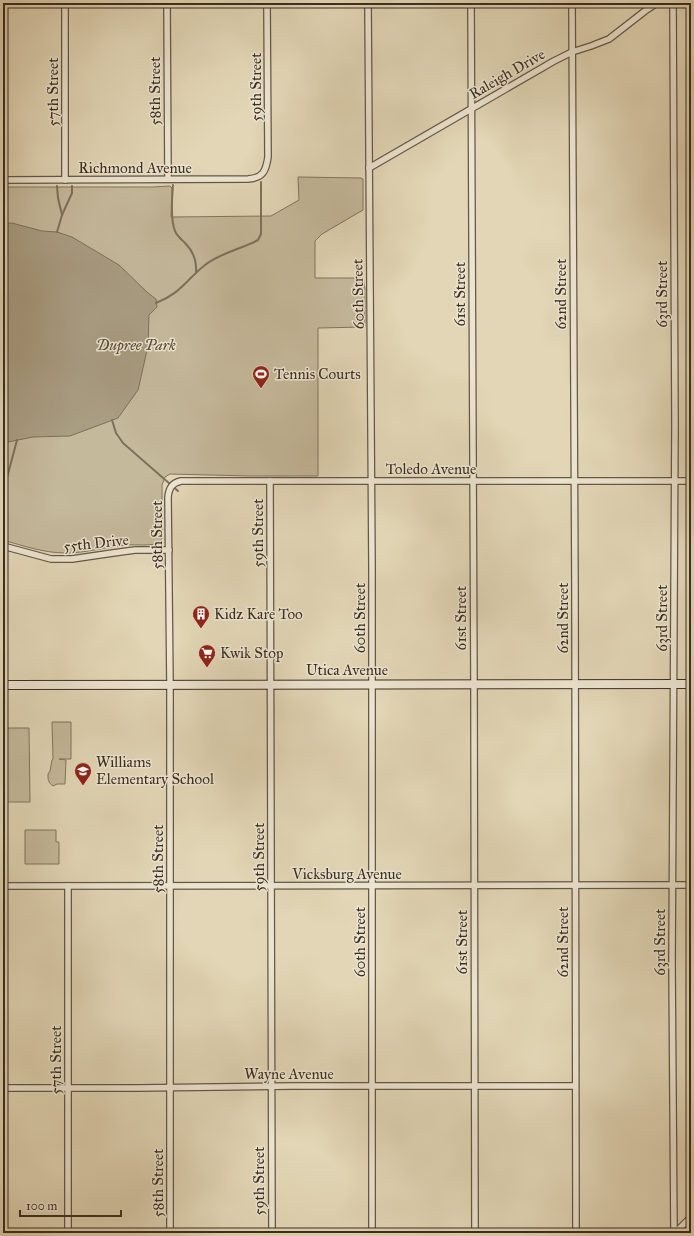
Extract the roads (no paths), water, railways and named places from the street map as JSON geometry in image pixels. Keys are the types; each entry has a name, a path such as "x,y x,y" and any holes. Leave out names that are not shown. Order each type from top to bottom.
{"street":[{"name":"57th Street","path":"65,3 66,180"},
{"name":"58th Street","path":"167,3 168,179"},
{"name":"59th Street","path":"265,170 268,157 268,3"},
{"name":"60th Street","path":"368,3 372,481 372,1233"},
{"name":"61st Street","path":"471,3 475,1233"},
{"name":"62nd Street","path":"572,3 576,1233"},
{"name":"Raleigh Drive","path":"369,168 554,61 572,52 609,40 657,3"},
{"name":"63rd Street","path":"673,3 673,885 675,1233"},
{"name":"Richmond Avenue","path":"3,180 255,178 265,170"},
{"name":"Toledo Avenue","path":"171,485 181,481 691,481"},
{"name":"59th Street","path":"270,481 272,1233"},
{"name":"58th Street","path":"170,1233 170,685 168,497 171,485"},
{"name":"55th Drive","path":"3,546 51,559 72,559 135,550 169,550"},
{"name":"Utica Avenue","path":"3,685 691,684"},
{"name":"Vicksburg Avenue","path":"3,886 691,885"},
{"name":"57th Street","path":"68,886 68,1233"},
{"name":"Wayne Avenue","path":"3,1088 575,1086"},
{"path":"675,1233 691,1217"}],"waterway":[{"path":"156,303 177,291 211,261 258,240 261,234 261,182"},
{"path":"173,185 173,226 177,234 193,253 196,273"},
{"path":"57,186 62,215 57,232"},
{"path":"62,215 72,193 72,186"},
{"path":"112,420 116,433 123,443 178,491"},
{"path":"3,511 4,489 17,440"}],"place":[{"name":"Tennis Courts","path":"261,389"},
{"name":"Kidz Kare Too","path":"201,629"},
{"name":"Kwik Stop","path":"207,668"},
{"name":"Williams Elementary School","path":"83,786"}],"park label":[{"name":"Dupree Park","path":"136,345"}]}
